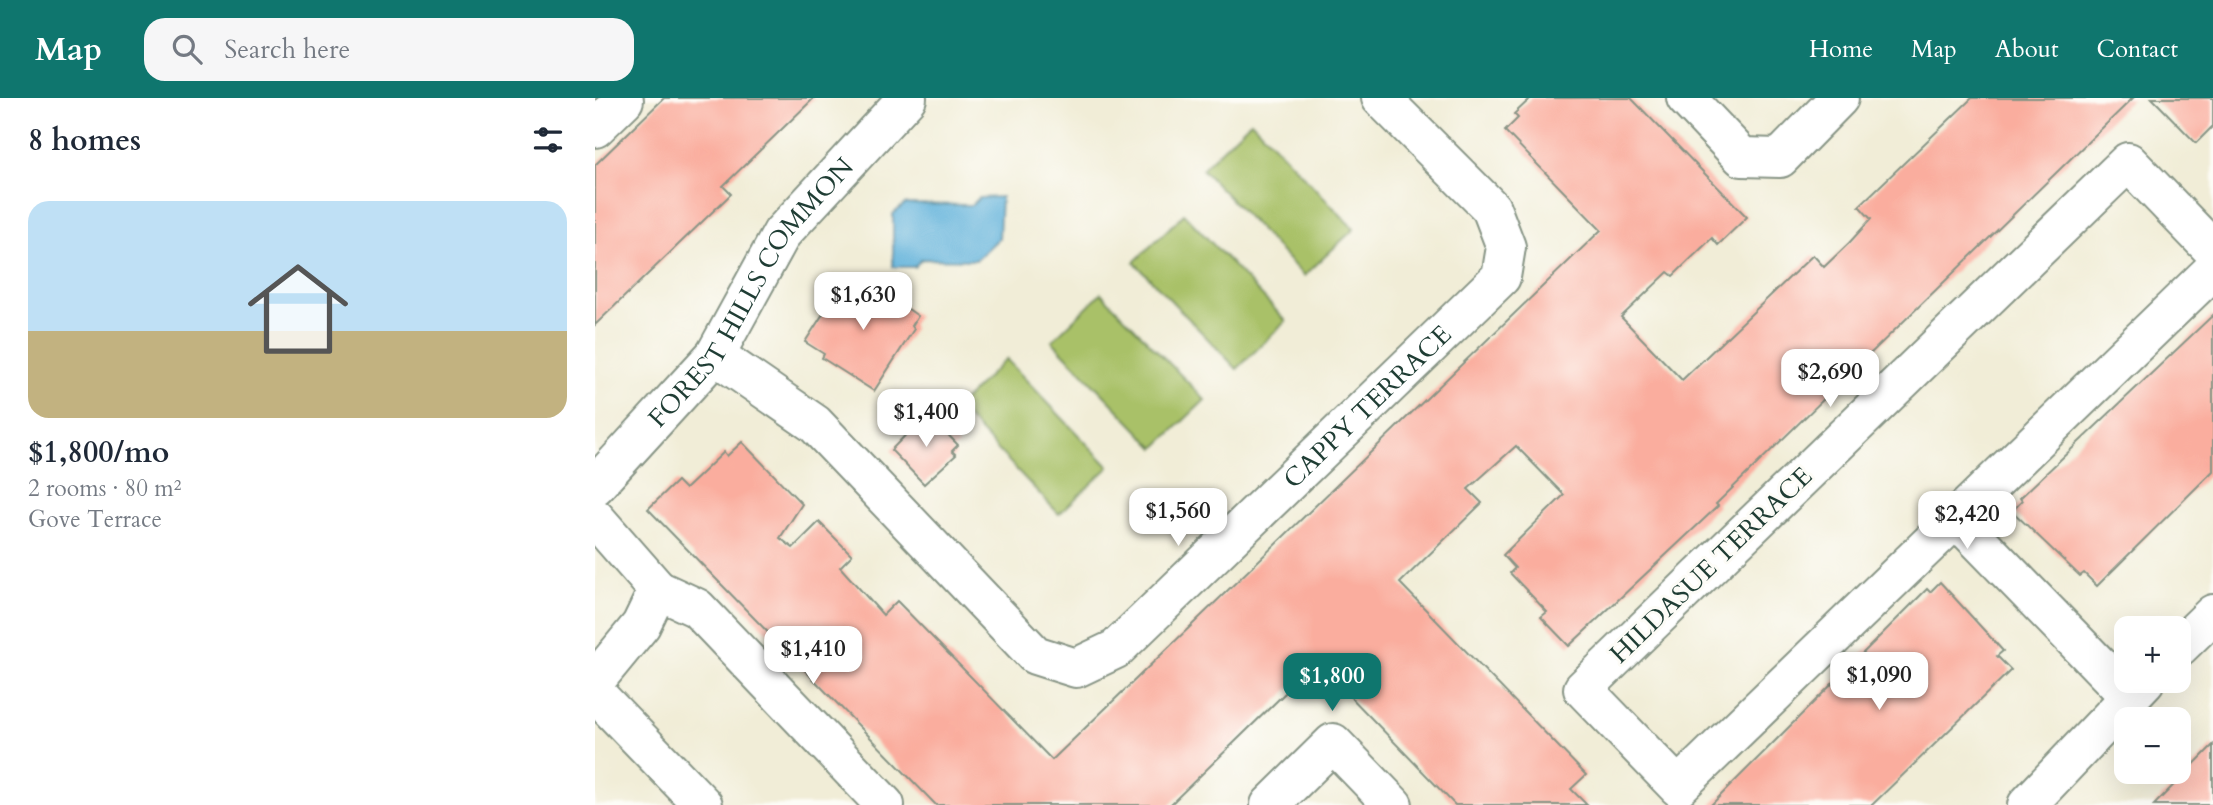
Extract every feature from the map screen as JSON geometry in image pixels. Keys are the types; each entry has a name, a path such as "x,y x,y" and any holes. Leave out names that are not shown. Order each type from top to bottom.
{"street":[{"path":"595,128 624,100 622,98"},
{"name":"FOREST HILLS COMMON","path":"595,486 715,355 782,233 907,98"},
{"name":"CAPPY TERRACE","path":"715,355 814,424 1035,655 1076,668 1116,649 1501,277 1506,247 1490,208 1381,98"},
{"path":"1686,98 1742,157 1780,158 1839,98"},
{"name":"HILDASUE TERRACE","path":"2213,250 2128,162 1583,689 1678,787 2213,270"},
{"path":"595,518 658,590 697,608 885,805"},
{"path":"1957,519 2114,666"},
{"path":"595,681 641,625 658,590"},
{"path":"2191,635 2213,614"},
{"path":"595,693 703,805"},
{"path":"2027,805 2132,693"},
{"path":"1270,805 1333,743 1393,805"}],"green space":[{"path":"1251,121 1354,229 1304,276 1202,169"},
{"path":"1184,214 1286,321 1237,369 1134,262"},
{"path":"1101,293 1205,400 1155,448 1052,341"},
{"path":"1006,359 1109,467 1059,514 957,407"}],"water":[{"path":"1001,197 999,238 976,260 922,259 914,267 893,267 893,214 905,204 972,205 979,198"}],"building":[{"path":"664,98 814,98 723,186 731,194 595,325 595,165"},
{"path":"1531,98 1631,98 1747,217 1718,245 1712,238 1673,276 1668,272 1621,317 1682,380 1813,255 1824,267 1849,243 1871,219 1859,206 1972,98 2133,98 1716,504 1718,506 1569,646 1541,617 1547,612 1510,573 1515,568 1503,555 1564,495 1516,446 1468,489 1482,503 1400,583 1586,775 1571,789 1587,805 1455,805 1317,662 1170,805 936,805 648,509 677,481 685,489 724,452 727,456 742,442 802,504 780,538 793,548 819,522 852,555 840,567 883,615 897,601 1052,760 1601,230 1505,131 1518,118 1514,114"},
{"path":"2152,98 2213,98 2213,126 2196,143"},
{"path":"848,275 866,287 870,282 918,316 912,326 914,329 874,391 822,358 824,354 805,342"},
{"path":"2213,315 2213,471 2097,586 2084,573 2080,576 2012,511 2022,501 2020,498"},
{"path":"927,413 958,445 952,451 956,455 924,484 891,450"},
{"path":"1940,582 2003,651 1997,656 2011,670 1872,805 1711,805 1927,589 1930,592"},
{"path":"2213,745 2213,805 2154,805 2175,784 2191,784 2191,767"}]}
